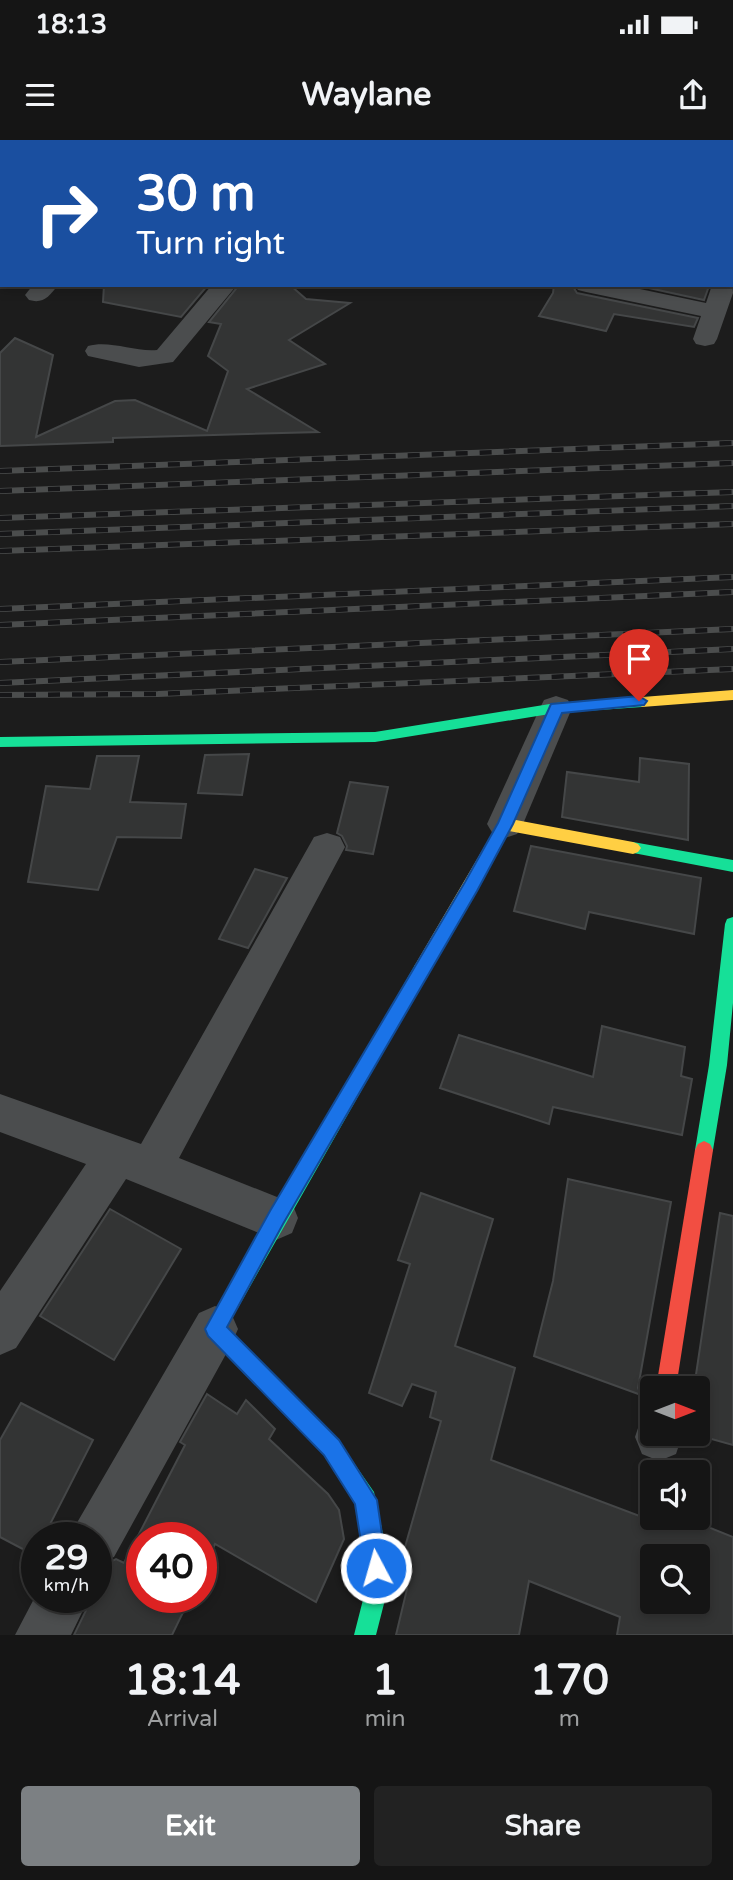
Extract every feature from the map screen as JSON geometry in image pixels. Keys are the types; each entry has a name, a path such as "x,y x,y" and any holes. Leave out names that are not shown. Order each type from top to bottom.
{"street":[{"path":"97,351 139,359 164,357 223,287"},
{"path":"596,287 715,312"},
{"path":"705,339 723,287"},
{"path":"0,742 375,737 556,708 733,695"},
{"path":"106,1522 276,1218 505,824 556,708"},
{"path":"505,824 733,866"},
{"path":"0,1332 134,1162 327,847"},
{"path":"668,1376 726,1067 733,924"},
{"path":"0,1112 276,1218"},
{"path":"215,1329 331,1447 366,1500 375,1548 377,1588 365,1635"},
{"path":"42,1635 54,1613"}],"building":[{"path":"104,287 206,287 181,317 103,302"},
{"path":"237,287 292,287 306,299 350,303 289,340 325,364 247,389 318,432 113,438 113,442 0,446 0,353 15,338 53,355 36,437 115,401 135,400 207,431 228,371 208,356 221,324 209,322"},
{"path":"554,287 573,287 577,293 698,318 694,327 614,314 606,331 539,316"},
{"path":"644,287 709,287 704,300"},
{"path":"249,754 242,795 198,793 205,755"},
{"path":"97,756 139,756 130,802 186,804 181,838 117,837 98,890 28,882 46,786 90,789"},
{"path":"640,758 689,764 688,840 562,817 567,772 639,782"},
{"path":"350,782 388,787 373,854 346,850 342,836 337,833"},
{"path":"531,846 701,878 694,934 589,912 585,929 514,911"},
{"path":"255,869 287,878 248,948 219,939"},
{"path":"602,1026 685,1047 681,1076 692,1079 682,1135 553,1107 549,1124 440,1088 459,1035 593,1077"},
{"path":"568,1179 671,1202 638,1388 640,1395 534,1356 553,1281"},
{"path":"421,1193 493,1219 455,1346 515,1368 491,1460 640,1516 640,1530 710,1530 710,1528 733,1537 733,1635 617,1635 620,1617 529,1581 519,1635 396,1635 407,1589 405,1547 441,1421 430,1417 436,1392 412,1384 402,1406 369,1393 410,1264 398,1260"},
{"path":"110,1209 181,1249 114,1360 40,1316"},
{"path":"720,1213 733,1216 733,1445 710,1439 710,1376 696,1376"},
{"path":"207,1394 237,1414 246,1400 275,1429 269,1439 328,1494 339,1510 344,1539 316,1602 217,1545 217,1522 145,1522 185,1445 180,1442"},
{"path":"21,1403 93,1440 51,1522 21,1522 21,1548 0,1537 0,1440"},
{"path":"116,1559 124,1563 126,1559 126,1613 183,1613 172,1635 74,1635 85,1613 112,1613 112,1561"}],"railway":[{"path":"0,471 733,443"},
{"path":"0,491 733,463"},
{"path":"0,518 733,492"},
{"path":"0,534 733,506"},
{"path":"0,551 733,524"},
{"path":"0,609 733,577"},
{"path":"0,625 733,592"},
{"path":"0,662 733,629"},
{"path":"0,683 733,649"},
{"path":"0,695 158,694 733,669"}],"traffic: fast":[{"path":"0,742 375,737 556,708 642,702"},
{"path":"633,848 733,866"},
{"path":"704,1150 718,1065 733,924"},
{"path":"365,1635 377,1588 375,1548 366,1500 331,1447 215,1329 421,970"}],"traffic: slow":[{"path":"642,702 733,695"},
{"path":"421,970 505,824 633,848"}],"traffic: jam":[{"path":"668,1376 704,1150"}],"route":[{"path":"376,1568 366,1500 331,1447 215,1329 276,1218 471,887 505,824 556,708 639,701"}]}
